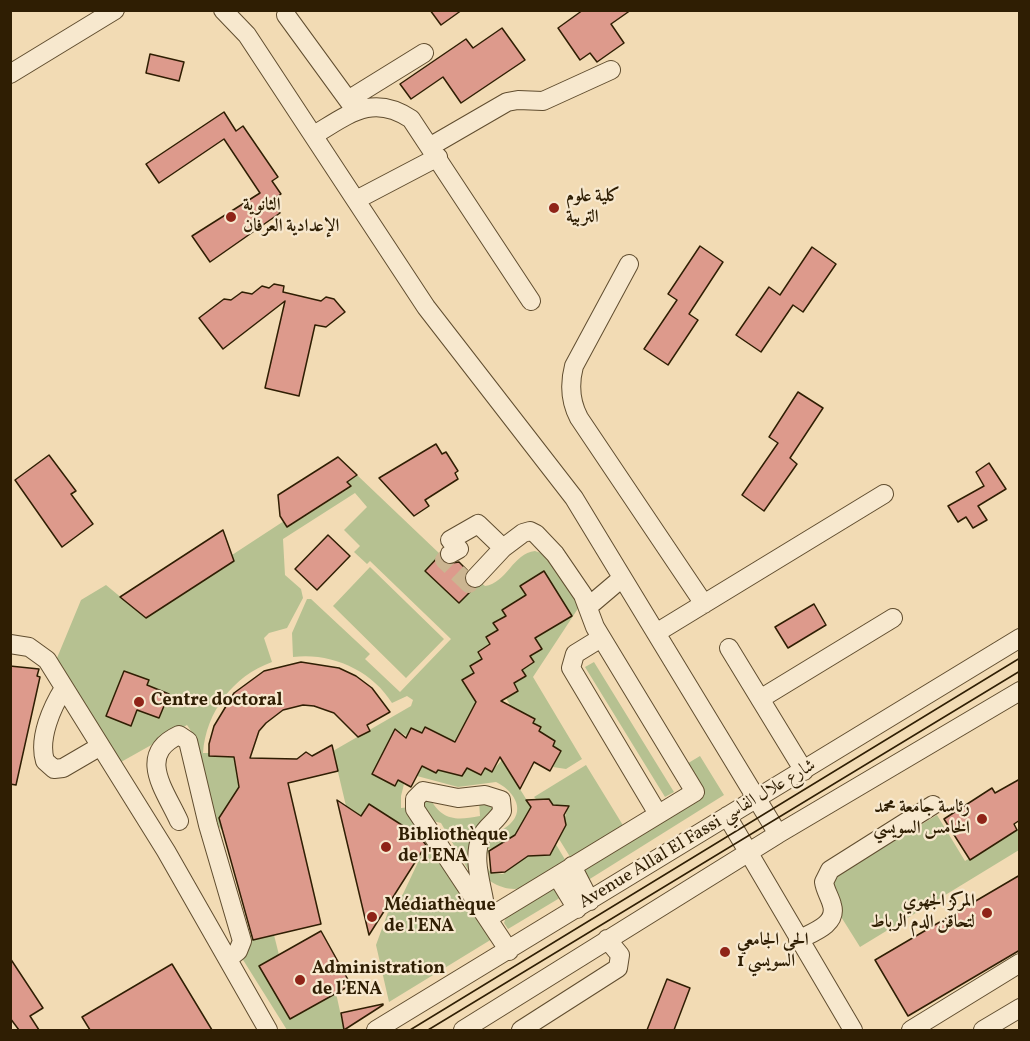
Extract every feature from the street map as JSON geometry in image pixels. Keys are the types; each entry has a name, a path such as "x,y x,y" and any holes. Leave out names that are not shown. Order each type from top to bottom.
{"street":[{"path":"10,74 115,10"},
{"path":"223,10 247,35 426,307 574,498 778,834"},
{"path":"286,15 352,106"},
{"path":"314,135 424,52"},
{"path":"356,200 435,152 507,102 543,101 610,70"},
{"path":"352,106 379,106 401,112 419,128 531,301"},
{"path":"629,264 574,366 571,377 572,398 579,418 704,604"},
{"path":"656,633 884,494"},
{"path":"450,554 459,549 450,540 478,524 504,548"},
{"path":"475,578 504,548 523,533 536,534 555,555 589,606 590,614 601,638 695,792 487,916"},
{"path":"589,606 622,578"},
{"path":"760,699 893,618"},
{"path":"601,638 575,654 571,668 658,814"},
{"name":"Avenue Allal El Fassi شارع علال الفاسي","path":"376,1030 1020,638"},
{"path":"10,644 29,646 42,654 166,851 268,1030"},
{"path":"729,648 804,771"},
{"path":"64,688 50,712 43,753 45,761 54,769 63,768 99,747"},
{"path":"463,1030 778,834 1020,691"},
{"path":"179,821 156,772 155,761 161,748 179,735 188,741 208,825 242,941 238,951 228,959"},
{"path":"487,916 477,852 486,828 502,811 501,800 485,795 458,798 423,791 415,799 415,809 509,951"},
{"path":"798,940 825,926 832,916 832,905 824,882 830,870 933,805"},
{"path":"727,816 747,854 853,1030"},
{"path":"565,871 583,905"},
{"path":"521,1030 618,968 620,955 607,939"},
{"path":"911,1030 1020,963"},
{"path":"983,1030 1020,1008"}],"green space":[{"path":"357,475 441,555 425,571 459,603 480,582 485,586 493,584 521,557 535,551 547,555 579,600 579,607 533,677 582,759 566,769 553,767 561,751 553,746 555,741 539,731 541,727 498,712 510,705 506,698 518,691 514,683 526,676 522,670 534,662 530,656 542,649 533,634 526,595 502,610 506,616 494,624 498,630 486,637 490,644 478,652 482,659 470,666 474,673 462,680 476,702 456,740 435,740 438,733 426,727 422,733 407,736 395,730 372,774 394,786 398,780 404,784 401,808 411,807 492,939 389,1002 376,945 388,912 403,894 428,841 369,804 361,816 346,806 333,751 411,706 413,700 407,696 392,703 373,681 349,666 321,657 293,657 292,633 307,599 311,599 370,654 365,659 400,692 451,639 370,561 367,564 354,552 360,546 344,530 367,507 355,493 283,539 285,575 301,589 303,598 287,628 269,633 264,638 272,662 245,676 224,697 205,738 203,753 209,753 209,756 235,757 239,787 229,802 248,824 222,830 214,822 191,731 187,725 121,762 57,658 81,600 106,585 146,618 234,561 232,555 284,521 288,527 351,487 347,482"},
{"path":"370,567 444,639 406,678 333,606"},
{"path":"594,662 674,792 665,797 585,667"},
{"path":"700,756 724,795 585,882 582,868 700,792 685,765"},
{"path":"502,760 536,815 527,823 524,820 512,841 510,838 495,848 488,849 483,861 491,873 503,874 523,859 521,856 546,855 545,852 549,852 554,841 567,863 530,886 521,888 501,887 490,881 482,862 490,837 508,826 515,818 517,806 512,794 496,782 458,787 417,776 423,764 436,773 438,770 462,776 467,768 481,775 485,768 492,771"},
{"path":"586,765 624,827 572,860 559,839 568,806 553,805 549,799 534,797"},
{"path":"429,797 444,814 456,818 480,816 479,802 496,804 474,880 441,823 429,820 421,801"},
{"path":"937,815 965,861 1019,828 1019,850 860,947 828,896 836,876"},
{"path":"555,887 563,896 508,929 504,923 507,914"},
{"path":"274,935 279,955 260,966 290,1019 336,993 344,1030 287,1030 240,955 249,941"}],"building":[{"path":"430,10 462,10 441,25"},
{"path":"583,10 631,10 611,24 624,43 597,62 590,53 580,60 558,28"},
{"path":"502,28 525,60 461,103 443,77 411,99 400,84 466,39 473,48"},
{"path":"150,54 184,62 179,81 146,73"},
{"path":"224,112 236,131 243,126 278,177 272,181 281,194 271,201 280,213 210,262 192,236 260,193 224,139 159,183 146,164"},
{"path":"700,246 723,262 689,314 698,320 668,365 644,349 677,300 668,294"},
{"path":"812,247 836,264 803,312 793,305 761,352 736,335 769,287 780,295"},
{"path":"274,284 284,286 283,292 321,301 326,297 334,299 345,312 326,327 315,325 299,396 265,388 285,301 223,349 199,318 224,299 231,300 242,292 252,294 262,286 269,288"},
{"path":"798,392 823,408 790,458 797,464 764,511 742,495 778,443 769,437"},
{"path":"436,444 442,454 446,452 458,471 455,473 458,479 425,500 429,506 414,516 379,478"},
{"path":"49,455 76,491 71,494 93,524 62,547 15,480"},
{"path":"338,457 357,475 347,482 351,486 287,527 280,516 278,495"},
{"path":"989,463 1006,489 978,506 987,520 973,528 966,517 958,522 948,506 984,486 976,472"},
{"path":"223,530 234,561 146,618 120,597"},
{"path":"328,535 350,556 317,590 295,569"},
{"path":"439,556 445,564 459,562 467,570 464,581 473,589 459,603 425,571"},
{"path":"544,571 572,616 535,638 542,649 530,656 534,662 522,670 526,676 514,683 518,691 501,701 535,719 533,723 541,727 539,731 555,741 553,746 561,751 550,771 534,762 520,789 500,757 492,772 485,768 481,775 467,768 462,776 438,770 436,773 422,766 411,787 398,780 395,786 372,774 395,729 406,738 411,728 422,733 425,727 455,742 476,702 462,680 474,673 470,666 482,659 478,652 490,644 486,637 498,630 493,623 506,616 502,610 526,595 520,586"},
{"path":"814,604 826,625 788,648 775,627"},
{"path":"301,662 339,668 356,676 372,688 390,712 367,725 370,731 358,737 334,713 303,705 283,710 259,731 250,758 297,759 306,752 312,756 332,745 338,771 288,783 321,924 253,940 219,818 239,787 234,757 209,756 209,744 214,726 234,693 264,671"},
{"path":"10,666 39,669 37,676 40,677 16,785 10,784"},
{"name":"Centre doctoral","path":"124,671 149,680 147,685 169,694 159,718 137,710 131,726 106,716"},
{"name":"رئاسة جامعة محمد الخامس السويسي","path":"1020,779 1020,820 1014,824 1017,830 970,860 944,819 992,788 995,793"},
{"path":"549,799 553,805 569,806 564,815 566,825 550,855 528,856 505,872 491,873 489,851 515,835 531,807 526,800"},
{"name":"Bibliothèque de l'ENA","path":"337,800 361,816 369,804 419,836 426,845 369,935"},
{"name":"المركز الجهوي لتحاقن الدم الرباط","path":"1020,875 1020,950 908,1016 875,960"},
{"name":"Administration de l'ENA","path":"321,931 351,985 290,1019 259,966"},
{"path":"10,958 43,1008 30,1016 39,1030 19,1030 10,1018"},
{"path":"172,964 212,1030 90,1030 82,1017"},
{"path":"667,979 690,988 674,1030 647,1030"},
{"path":"383,1005 344,1030 341,1013"}],"tunnel":[{"path":"450,554 444,560 469,584 475,578"}],"tram line":[{"path":"410,1030 1020,658"},
{"path":"428,1030 1020,671"}],"place":[{"name":"كلية علوم التربية","path":"554,208"},
{"name":"الثانوية الإعدادية العرفان","path":"231,217"},
{"name":"Centre doctoral","path":"139,702"},
{"name":"رئاسة جامعة محمد الخامس السويسي","path":"982,819"},
{"name":"Bibliothèque de l'ENA","path":"386,847"},
{"name":"المركز الجهوي لتحاقن الدم الرباط","path":"987,913"},
{"name":"Médiathèque de l'ENA","path":"372,917"},
{"name":"الحي الجامعي السويسي 1","path":"725,952"},
{"name":"Administration de l'ENA","path":"300,980"}]}
